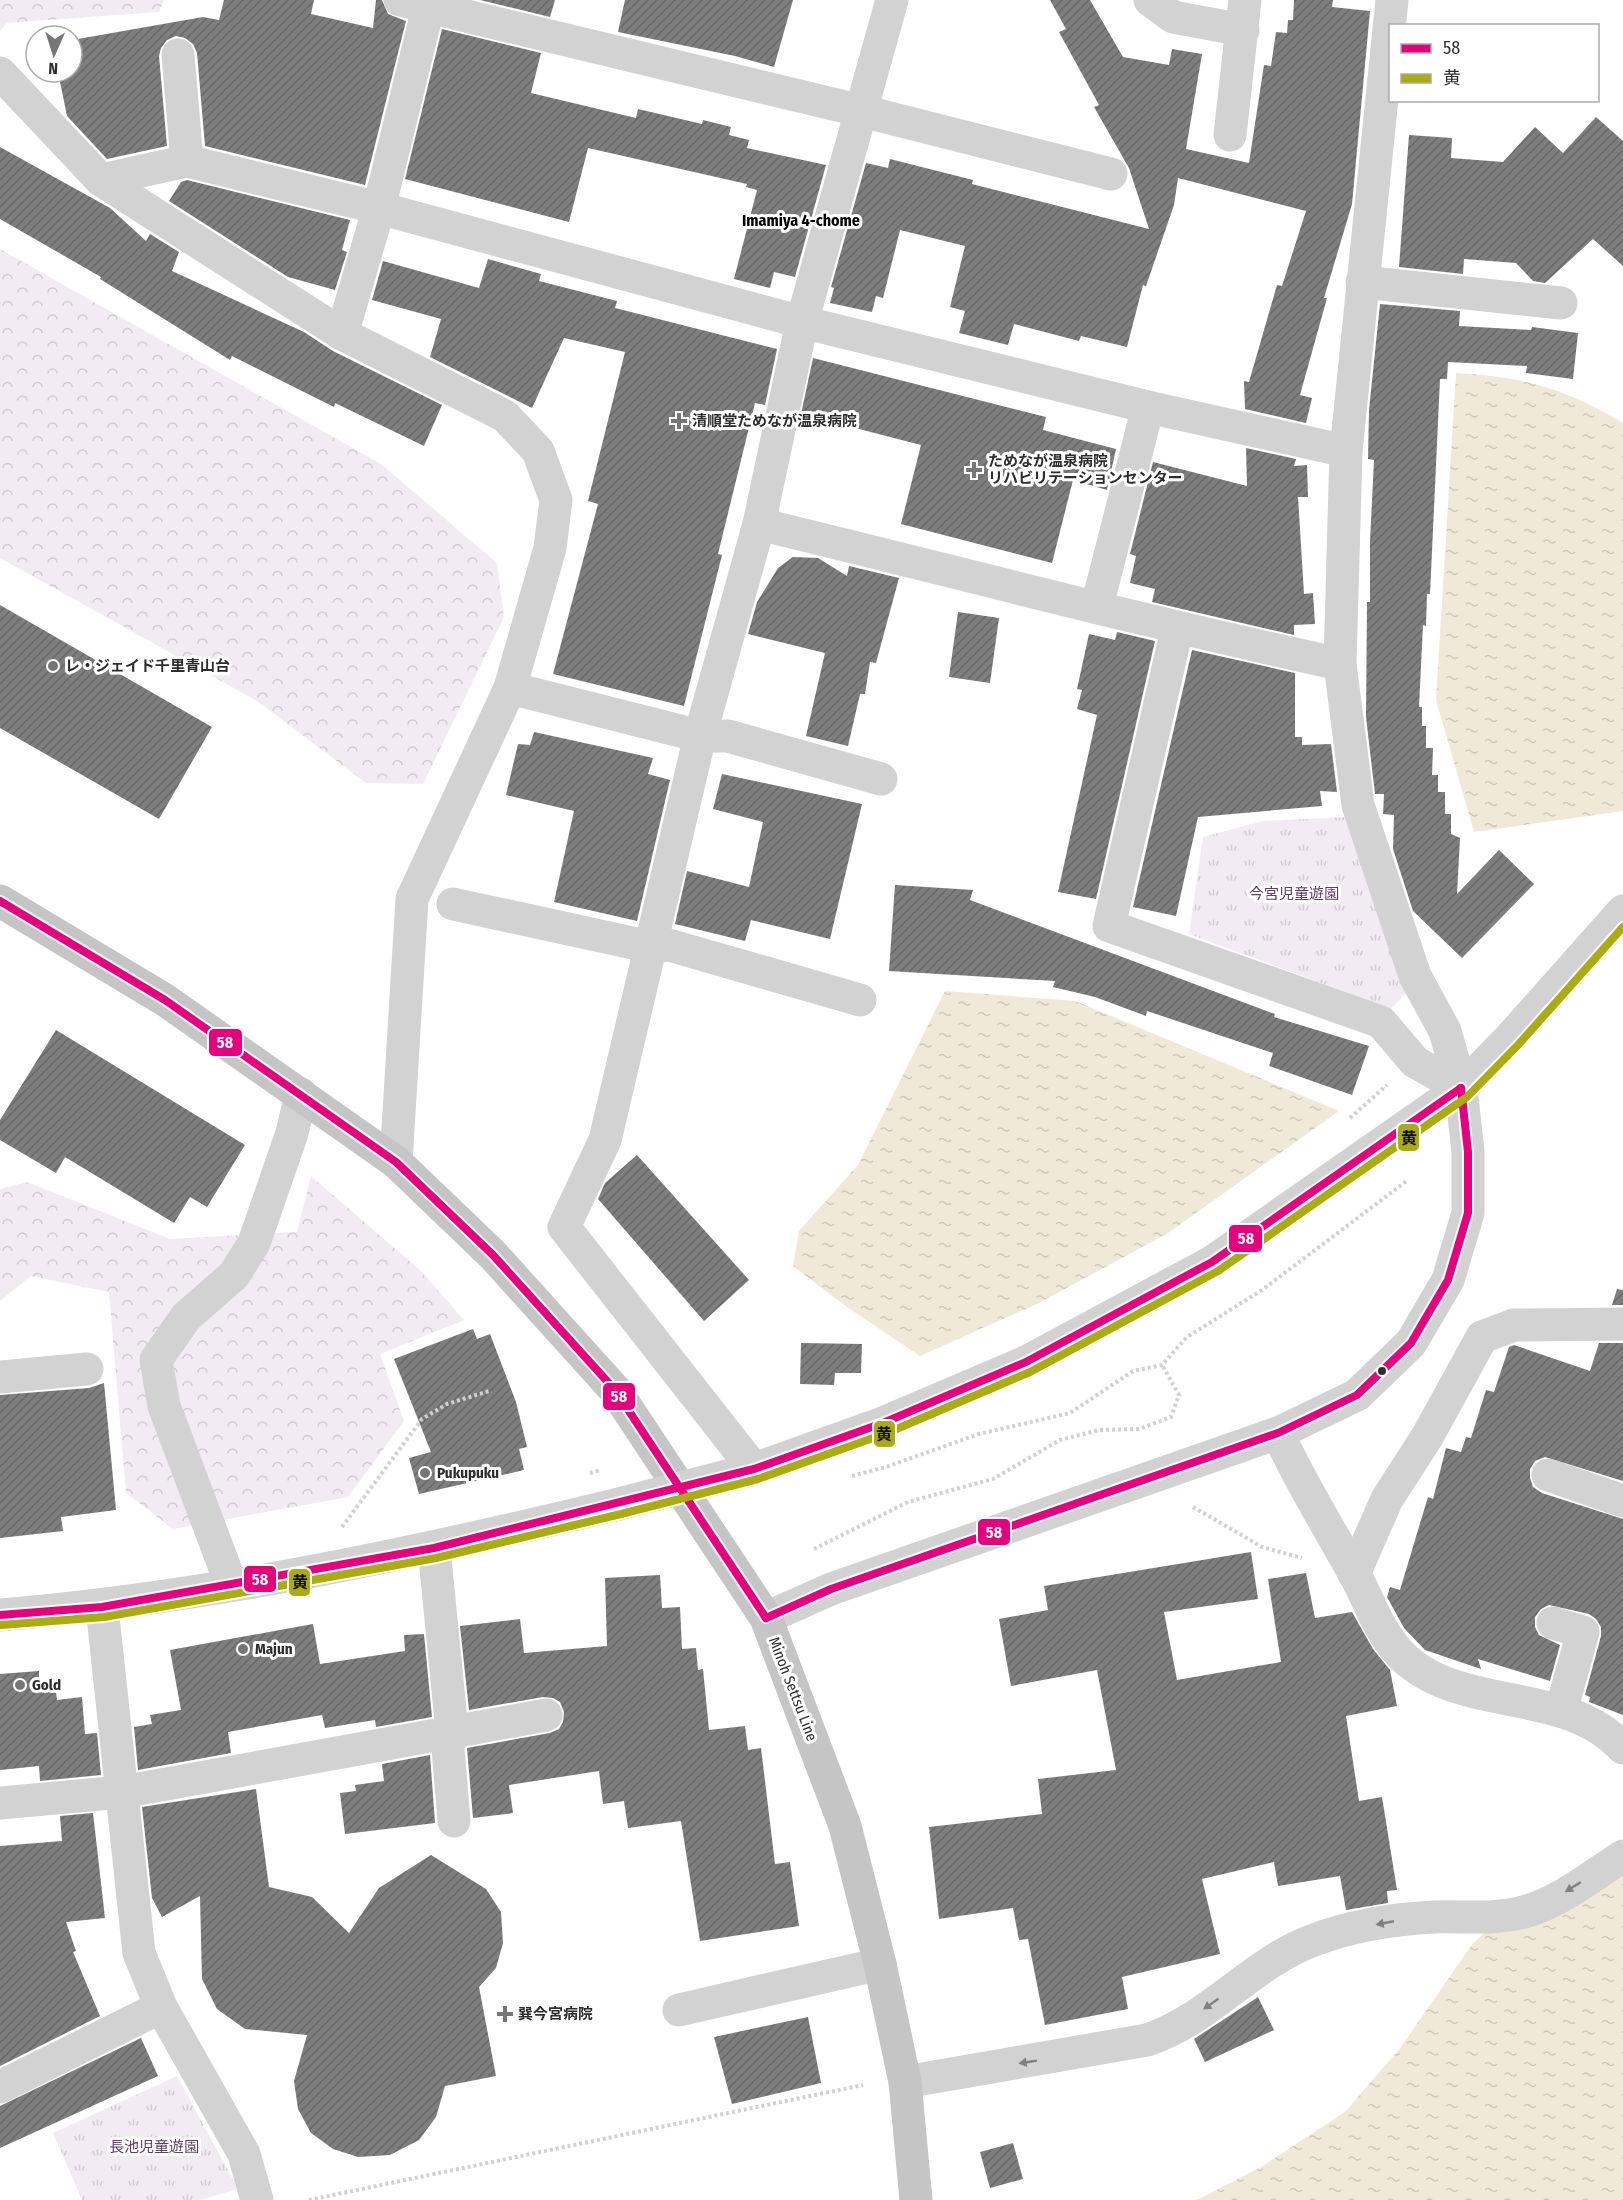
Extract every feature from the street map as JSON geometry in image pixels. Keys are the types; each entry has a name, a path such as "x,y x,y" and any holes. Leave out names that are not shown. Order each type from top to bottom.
{"main road":[{"name":"Minoh Settsu Line","path":"0,901 165,1000 396,1161 494,1255 615,1390 766,1618 846,1826 880,1964 905,2082 916,2200"}],"street":[{"path":"754,1469 564,1227 604,1140 700,736 759,524 802,322 892,0"},
{"path":"1150,0 1173,17 1244,15 1230,135"},
{"path":"1389,24 1392,0"},
{"path":"342,334 379,208 419,2 1111,174"},
{"path":"766,1618 831,1589 1278,1433 1357,1395 1411,1343 1448,1280 1468,1213 1468,1152 1461,1088 1445,1031 1415,976 1358,805 1340,664 1346,451 1389,28"},
{"path":"178,55 188,161"},
{"path":"0,73 101,180 342,334 505,416 538,451 556,500 550,548 510,688 412,899 396,1161"},
{"path":"101,180 188,161 379,208 802,322 1148,407 1346,451"},
{"path":"1362,282 1561,303"},
{"path":"1097,606 1148,407"},
{"path":"759,524 1097,606 1177,629 1340,664"},
{"path":"1177,629 1109,926 1381,1022 1415,1062 1461,1088"},
{"path":"510,688 700,736 728,736 881,779"},
{"path":"453,904 651,946 669,945 861,1000"},
{"path":"0,1615 102,1607 434,1548 619,1504 754,1469 883,1423 1026,1362 1201,1268 1461,1088 1510,1038 1623,910"},
{"path":"231,1584 164,1406 156,1360 186,1317 234,1275 254,1243 292,1133 301,1094"},
{"path":"1354,1574 1387,1499 1427,1437 1482,1337 1514,1325 1623,1324"},
{"path":"0,1377 87,1369"},
{"path":"1278,1433 1294,1468 1354,1574 1380,1629 1397,1651 1417,1668 1442,1682 1587,1719 1623,1748"},
{"path":"1548,1476 1623,1501"},
{"path":"434,1548 453,1731 448,1748 454,1821"},
{"path":"102,1607 139,1953 161,2007 244,2154 257,2200"},
{"path":"1553,1623 1583,1632 1561,1711"},
{"path":"0,1803 122,1792 546,1715"},
{"path":"905,2082 1147,2040 1168,2033 1268,1964 1313,1940 1399,1920 1498,1917 1525,1912 1554,1899 1623,1856"},
{"path":"679,2010 880,1964"},
{"path":"0,2088 161,2007"}],"path":[{"path":"1341,1124 1415,1062"},
{"path":"841,1479 886,1467 979,1434 1070,1413 1133,1371 1162,1365 1187,1337 1262,1290 1408,1180"},
{"path":"814,1549 908,1502 993,1479 1060,1440 1099,1430 1139,1429 1171,1417 1179,1395 1162,1365"},
{"path":"342,1528 422,1419 447,1404 489,1391"},
{"path":"1193,1507 1262,1546 1354,1574"},
{"path":"309,2200 863,2085"}],"green space":[{"path":"0,0 164,0 159,12 7,23 0,31"},
{"path":"0,249 381,464 497,563 504,617 423,784 366,783 257,701 0,558"},
{"name":"今宮児童遊園","path":"1347,817 1408,991 1391,1009 1189,934 1203,837 1263,821"},
{"path":"311,1176 420,1270 464,1320 380,1354 404,1421 348,1497 173,1529 126,1493 109,1292 31,1276 0,1301 0,1189 27,1182 170,1239 297,1232"},
{"name":"長池児童遊園","path":"177,2076 238,2189 200,2200 82,2200 53,2133"}],"water":[{"path":"1456,373 1523,381 1543,386 1582,401 1623,423 1623,811 1474,832 1436,700"},
{"path":"945,991 1075,1001 1339,1111 1168,1233 1039,1303 920,1356 847,1307 793,1266 799,1231 858,1165"},
{"path":"1623,1868 1623,2200 1197,2200 1261,2167 1345,2112 1401,2047 1473,1943 1490,1928"}],"building":[{"path":"224,0 314,0 311,14 373,28 376,0 382,0 388,14 406,21 365,185 205,146 197,53 193,44 185,38 176,36 167,40 159,56 167,146 107,159 67,116 60,84 84,84 84,38 203,17 219,20"},
{"path":"480,0 555,0 550,17"},
{"path":"625,0 793,0 774,67 735,56 618,32"},
{"path":"1050,0 1090,0 1123,57 1169,65 1172,49 1202,54 1186,149 1249,163 1264,65 1271,66 1276,32 1287,33 1288,20 1293,20 1294,0 1333,0 1332,7 1370,11 1352,204 1324,298 1327,298 1300,395 1312,398 1306,423 1245,409 1244,381 1249,382 1277,285 1282,286 1306,211 1178,178 1174,205 1146,286 1143,285 1127,347 1081,336 1079,341 1014,324 1008,345 959,333 965,311 950,307 965,246 900,230 883,298 876,296 872,312 830,303 834,288 831,287 866,163 888,168 890,159 973,180 972,184 1149,229 1129,168 1094,107 1099,105 1059,32 1066,29"},
{"path":"442,29 541,53 531,93 636,118 638,109 702,124 703,120 731,127 729,135 749,140 747,148 826,165 795,277 774,272 770,288 734,279 757,190 746,187 747,184 588,148 569,222 405,179"},
{"path":"1596,117 1623,141 1623,266 1593,239 1545,283 1533,281 1516,263 1464,259 1463,274 1399,267 1409,135 1452,138 1451,158 1503,162 1535,127 1563,153"},
{"path":"0,147 110,208 146,241 150,234 179,252 172,271 304,332 333,351 442,405 424,446 335,403 334,407 232,356 230,360 100,279 101,277 0,219"},
{"path":"187,180 350,220 342,250 347,252 335,290 288,277 169,201 181,182"},
{"path":"488,259 541,274 539,281 617,301 615,308 777,349 765,405 755,403 718,554 722,555 684,706 553,674 598,504 588,501 625,352 564,338 532,408 430,357 441,319 372,300 383,261 479,288"},
{"path":"1380,304 1460,311 1459,326 1531,330 1532,327 1578,333 1573,379 1526,373 1527,366 1448,362 1447,379 1440,379 1430,594 1427,594 1426,626 1423,625 1419,707 1422,707 1422,726 1426,726 1426,748 1433,748 1432,775 1438,775 1438,792 1445,792 1445,814 1451,814 1451,834 1460,838 1457,894 1499,850 1534,884 1462,958 1413,911 1393,849 1394,815 1383,814 1384,794 1375,794 1366,717 1367,602 1370,602 1374,460 1368,459 1369,410"},
{"name":"ためなが温泉病院 リハビリテーションセンター","path":"813,358 1046,417 1043,430 1116,449 1107,490 1073,480 1052,563 901,524 921,445 801,414"},
{"path":"1246,448 1296,459 1294,466 1307,465 1308,497 1298,497 1304,594 1313,593 1315,624 1294,625 1294,635 1152,602 1155,589 1130,583 1136,556 1130,554 1153,462 1247,486"},
{"path":"793,557 818,558 847,576 849,566 899,578 876,663 870,662 865,694 860,694 848,746 806,736 825,653 748,634 757,602 778,568"},
{"name":"レ・ジェイド千里青山台","path":"0,605 212,727 159,819 0,728"},
{"path":"958,612 999,618 990,683 949,677"},
{"path":"1117,632 1155,641 1096,899 1058,892 1097,715 1077,709 1082,690 1077,689 1089,634 1115,640"},
{"path":"1192,650 1295,673 1295,737 1302,737 1302,745 1331,744 1337,792 1320,791 1322,806 1198,817 1176,916 1133,907"},
{"path":"534,732 653,758 648,774 670,780 637,921 554,902 574,811 506,795 518,744 530,745"},
{"path":"722,774 862,804 830,939 751,920 745,941 675,924 687,871 749,887 763,822 713,809"},
{"path":"895,885 973,890 970,900 1275,1014 1274,1017 1369,1046 1352,1095 1269,1066 1273,1053 1147,1011 1146,1016 1095,997 1053,987 1055,981 889,971"},
{"path":"56,1030 245,1145 207,1207 190,1197 174,1223 65,1157 56,1173 0,1140 0,1120"},
{"path":"637,1155 749,1280 704,1321 598,1199 605,1183"},
{"path":"1617,1289 1623,1290 1623,1305 1612,1305"},
{"path":"473,1329 477,1339 490,1334 516,1402 527,1447 519,1449 524,1470 419,1494 409,1458 431,1452 394,1359"},
{"path":"801,1343 862,1344 861,1373 835,1373 834,1385 800,1384"},
{"path":"1599,1343 1623,1343 1623,1481 1545,1457 1535,1461 1530,1469 1530,1478 1533,1487 1542,1493 1623,1519 1623,1715 1589,1702 1590,1697 1585,1695 1601,1636 1601,1627 1589,1614 1549,1605 1541,1609 1535,1617 1535,1627 1539,1635 1560,1645 1550,1681 1478,1659 1481,1669 1425,1650 1404,1628 1387,1597 1390,1587 1400,1590 1428,1497 1433,1499 1446,1448 1461,1452 1466,1437 1471,1438 1486,1390 1494,1392 1509,1347 1514,1345 1590,1371"},
{"path":"104,1383 116,1510 61,1517 63,1531 0,1538 0,1395 89,1388"},
{"path":"1251,1552 1258,1599 1164,1612 1177,1680 1281,1662 1268,1579 1306,1573 1315,1618 1352,1612 1373,1649 1390,1670 1397,1706 1346,1716 1359,1801 1382,1797 1397,1890 1387,1891 1388,1903 1346,1910 1340,1876 1278,1886 1274,1862 1202,1879 1220,1954 1122,1977 1128,2009 1045,2025 1028,1939 1019,1940 1013,1908 939,1919 929,1827 1042,1814 1038,1779 1116,1770 1097,1670 1011,1686 999,1619 1048,1610 1044,1586"},
{"path":"660,1575 662,1608 680,1607 682,1649 696,1648 698,1670 703,1669 709,1730 745,1726 748,1750 761,1748 775,1864 790,1862 799,1926 700,1941 681,1821 628,1828 624,1801 603,1804 599,1771 509,1785 513,1813 473,1818 467,1748 550,1733 559,1729 563,1722 564,1712 560,1702 553,1698 543,1697 469,1710 460,1626 520,1619 524,1653 607,1646 605,1578"},
{"path":"313,1624 320,1664 405,1651 404,1635 424,1634 432,1717 376,1727 375,1720 325,1728 322,1715 228,1732 231,1753 138,1770 134,1727 152,1724 150,1715 181,1710 170,1650"},
{"path":"39,1671 39,1686 55,1684 57,1700 82,1697 85,1734 97,1733 101,1775 40,1781 39,1766 0,1770 0,1674"},
{"path":"430,1755 435,1823 345,1834 340,1793 356,1791 355,1785 384,1781 382,1764"},
{"path":"256,1789 269,1887 312,1897 349,1933 379,1888 431,1855 486,1889 501,1912 503,1943 496,1968 479,1987 496,2076 445,2086 436,2117 419,2140 390,2155 358,2157 333,2149 311,2133 298,2109 294,2081 307,2035 245,2029 217,2009 202,1979 200,1896 162,1917 152,1898 142,1807"},
{"path":"93,1813 105,1918 66,1922 76,1951 73,1952 100,2016 0,2066 0,1846 62,1841 60,1816"},
{"path":"1258,1997 1274,2030 1205,2062 1194,2039"},
{"path":"808,2017 821,2083 732,2104 714,2037"},
{"path":"141,2038 158,2076 0,2148 0,2106"},
{"path":"1013,2143 1023,2179 990,2188 980,2152"}],"transit line":[{"name":"58","path":"0,901 165,1000 396,1162 493,1255 615,1390 766,1618"},
{"name":"黄","path":"1,1625 104,1617 436,1558 621,1514 758,1479 887,1433 1030,1372 1218,1271 1467,1097 1518,1045 1623,927"},
{"name":"58","path":"0,1615 102,1607 434,1548 754,1469 883,1423 1026,1362 1212,1262 1461,1088"},
{"name":"58","path":"766,1618 831,1589 1278,1433 1357,1395 1411,1343 1448,1280 1468,1213 1468,1152 1461,1088"}],"place":[{"name":"清順堂ためなが温泉病院","path":"679,421"},
{"name":"ためなが温泉病院 リハビリテーションセンター","path":"974,470"},
{"name":"レ・ジェイド千里青山台","path":"53,666"},
{"name":"Pukupuku","path":"425,1473"},
{"name":"Majun","path":"243,1649"},
{"name":"Gold","path":"20,1685"},
{"name":"巽今宮病院","path":"505,2014"}],"district":[{"name":"Imamiya 4-chome","path":"801,220"}]}
